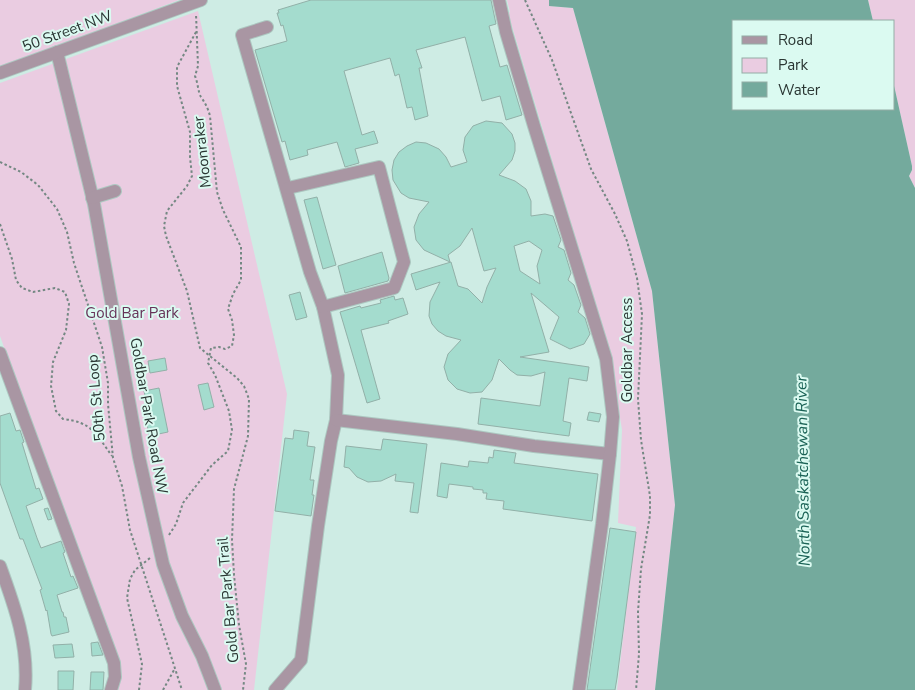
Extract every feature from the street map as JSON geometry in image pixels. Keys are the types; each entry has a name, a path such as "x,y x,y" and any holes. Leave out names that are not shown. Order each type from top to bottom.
{"street":[{"path":"499,0 506,32 531,117 606,359 613,417 602,524 579,690"},
{"name":"50 Street NW","path":"0,73 57,52 199,6"},
{"path":"266,27 242,34 288,188 310,272 323,307 338,375 336,420 318,526 302,660 275,690"},
{"name":"Goldbar Park Road NW","path":"57,52 92,198 141,466 159,550 172,591 215,690"},
{"path":"288,188 379,167 404,262 394,288 323,307"},
{"path":"92,198 115,191"},
{"path":"0,353 114,663 115,677 111,690"},
{"path":"336,420 610,454"},
{"path":"0,566 4,590 20,624 25,662 25,690"}],"path":[{"name":"Goldbar Access","path":"525,0 552,60 591,169 627,241 637,278 642,314 638,399 641,440 650,496 650,515 641,569 638,612 639,654 636,690"},
{"name":"Gold Bar Park Trail","path":"199,6 196,29 176,68 177,86 190,132 192,176 188,186 167,211 164,226 187,291 200,348 237,378 244,386 249,399 248,436 234,489 232,532 239,625 246,664 243,690"},
{"name":"Moonraker","path":"196,29 198,66 195,76 199,86 199,94 207,105 210,116 217,192 223,210 241,247 242,260 241,280 233,294 228,309 232,320 234,341 232,346 225,349 219,347 211,348 208,356"},
{"name":"50th St Loop","path":"0,162 22,172 38,185 57,209 68,232 74,263 102,346 108,383 113,458 122,486 130,530 182,690"},
{"name":"50th St Loop","path":"0,224 12,260 16,280 22,288 33,292 54,288 65,292 69,304 66,330 53,362 51,386 56,411 63,419 78,421 93,430 113,458"},
{"path":"139,690 142,664 126,598 130,579 135,570 159,550 176,524 183,503 212,466 228,451 232,430 229,411 215,375 208,364 208,356"},
{"path":"163,690 175,669"}],"green space":[{"path":"0,0 179,0 0,68"},
{"path":"507,0 549,0 550,6 573,8 652,291 675,505 655,690 617,690 636,527 618,523 622,430 610,355 508,13 510,12"},
{"path":"868,0 915,0 915,188 909,176 912,166 895,90 895,20 873,20"},
{"name":"Gold Bar Park","path":"198,11 287,394 254,690 115,690 119,668 0,336 0,83"}],"water":[{"name":"North Saskatchewan River","path":"549,0 868,0 873,20 732,20 732,110 895,110 895,90 912,166 909,176 915,188 915,690 655,690 675,505 652,291 573,8 549,6"}],"building":[{"path":"311,0 491,0 496,24 489,26 500,67 507,65 522,115 506,120 500,96 482,101 465,37 416,50 422,68 419,68 428,116 415,120 412,107 407,108 399,74 395,76 390,58 344,71 362,135 374,131 378,143 355,149 359,163 345,167 337,142 307,150 308,155 290,160 285,141 282,142 255,50 287,41 283,25 281,26 277,13 279,13 278,10"},
{"path":"486,121 502,123 512,134 515,151 512,160 499,175 515,181 526,189 531,201 531,216 545,214 553,216 561,240 558,247 564,250 571,273 568,280 574,285 581,305 578,312 585,318 590,334 584,344 570,349 550,339 559,317 531,293 549,352 520,357 589,367 587,381 569,378 563,421 571,423 569,436 478,424 481,398 540,406 545,372 531,376 517,375 499,359 492,380 482,392 470,393 457,389 448,380 444,367 448,354 461,340 446,336 438,331 432,324 429,316 430,302 440,282 416,290 411,274 451,262 458,286 468,289 482,303 496,268 484,271 472,228 460,246 448,255 450,262 424,250 416,240 414,227 419,214 429,202 409,198 401,193 393,180 392,170 394,160 399,152 416,142 426,143 439,149 451,167 467,162 463,150 465,137 473,126","holes":["529,241 542,250 537,266 540,284 520,271 514,246"]},
{"path":"317,197 336,265 323,269 304,200"},
{"path":"382,252 389,278 388,281 345,293 338,266"},
{"path":"300,292 307,317 296,320 289,295"},
{"path":"394,296 395,300 403,298 408,314 388,321 389,323 361,330 380,399 367,403 340,312 360,306 361,308 381,303 380,300"},
{"path":"165,358 167,370 150,373 148,361"},
{"path":"208,383 214,407 204,410 198,385"},
{"path":"159,388 168,432 149,436 146,417 149,417 144,391"},
{"path":"589,412 601,414 599,422 587,420"},
{"path":"10,413 16,431 20,430 36,489 39,488 43,499 26,506 37,538 41,548 61,541 71,577 73,576 78,588 57,595 64,617 66,617 69,632 52,636 47,610 40,590 42,589 23,539 20,539 0,483 0,416"},
{"path":"294,430 309,432 307,446 315,447 310,480 314,480 311,516 275,511 285,438 293,439"},
{"path":"383,439 427,444 418,513 410,512 414,483 395,481 396,474 381,481 368,482 357,477 349,468 344,467 346,446 381,450"},
{"path":"494,450 516,453 514,463 598,474 592,521 503,509 504,501 486,499 487,493 483,493 483,490 473,489 473,487 449,484 447,498 437,496 441,463 468,467 469,461 488,463 489,457 493,458"},
{"path":"48,508 52,519 48,520 44,509"},
{"path":"610,528 636,532 617,678 615,690 587,690"},
{"path":"98,642 103,655 92,656 91,643"},
{"path":"72,644 74,657 55,658 53,645"},
{"path":"58,671 74,671 73,690 58,690"},
{"path":"91,672 104,672 103,690 90,690"}]}
